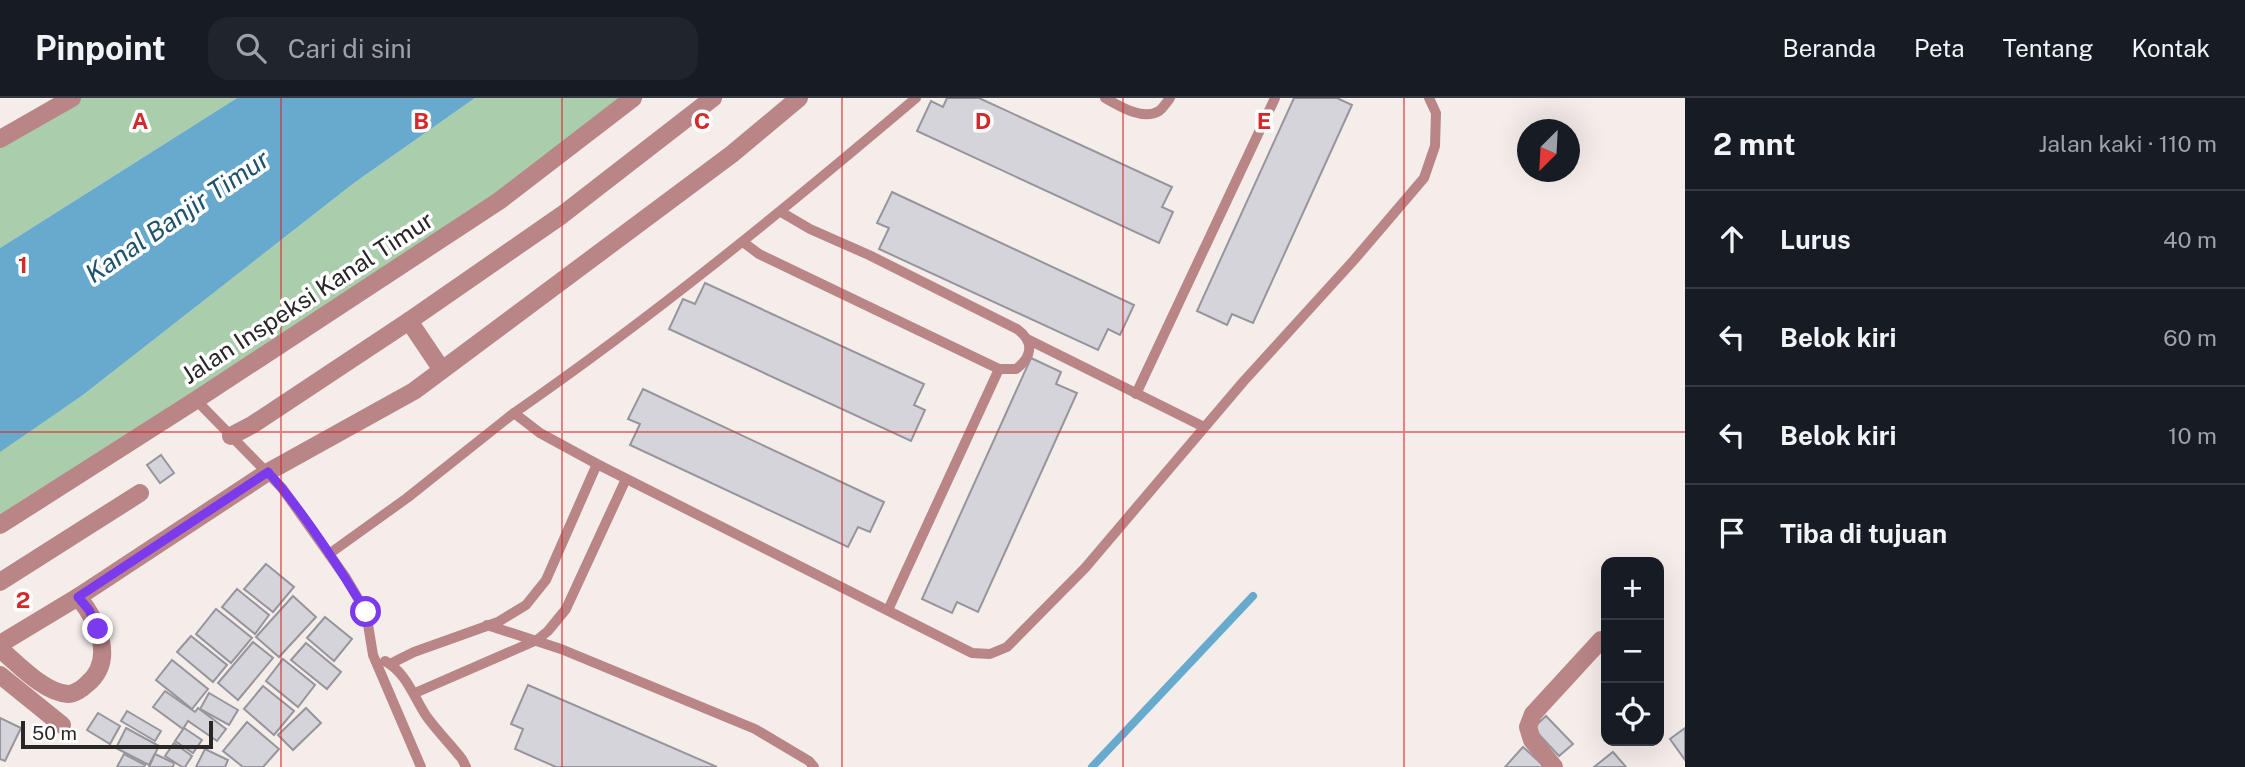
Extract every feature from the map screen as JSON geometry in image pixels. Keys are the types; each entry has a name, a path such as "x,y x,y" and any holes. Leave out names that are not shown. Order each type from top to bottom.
{"street":[{"path":"0,139 72,98"},
{"name":"Jalan Inspeksi Kanal Timur","path":"0,524 196,400 499,201 632,98"},
{"path":"232,436 409,321 562,215 713,98"},
{"path":"78,597 89,610 98,629 102,662 92,680 69,694 51,689 34,679 0,646 268,472 414,391 732,154 799,98"},
{"path":"409,321 442,370"},
{"path":"0,582 140,494"},
{"path":"1554,767 1532,740 1528,727 1533,714 1601,640"},
{"path":"0,675 62,725"}],"lane":[{"path":"329,554 407,498 514,413 575,371 743,242 916,98"},
{"path":"1105,98 1124,108 1147,115 1159,110 1170,98"},
{"path":"1136,394 1275,98"},
{"path":"514,413 540,433 626,479 972,653 990,654 1007,647 1085,568 1424,178 1435,146 1436,113 1429,98"},
{"path":"781,212 810,229 869,255 1017,329 1029,340 1204,428"},
{"path":"743,242 759,254 999,369 1016,369 1020,366 1029,353 1029,340"},
{"path":"888,610 999,369"},
{"path":"196,400 282,488 346,578 366,612 373,655 421,767"},
{"path":"390,664 414,652 498,622 526,605 545,580 597,464"},
{"path":"415,693 537,640 548,631 566,609 626,479"},
{"path":"487,625 537,640 755,729 809,761 814,767"},
{"path":"373,655 390,664 415,693 426,715 466,767"}],"green space":[{"path":"78,98 237,98 0,248 0,144"},
{"path":"475,98 633,98 499,201 0,526 0,451 83,395 354,183"}],"water":[{"name":"Kanal Banjir Timur","path":"237,98 475,98 354,183 83,395 0,452 0,248"}],"building":[{"path":"947,98 979,98 1172,187 1162,207 1173,212 1159,243 917,131 931,101 943,107"},
{"path":"1294,98 1337,98 1352,105 1253,323 1232,314 1227,325 1197,311"},
{"path":"892,192 1134,305 1120,335 1108,329 1098,350 879,249 889,228 877,223"},
{"path":"705,283 924,384 914,405 925,410 911,441 669,329 683,299 695,304"},
{"path":"1031,358 1061,372 1056,384 1077,393 978,612 957,602 952,613 922,599"},
{"path":"643,389 884,502 870,532 858,527 848,547 630,445 640,424 628,419"},
{"path":"161,455 174,473 160,483 147,465"},
{"path":"266,564 294,587 273,612 244,589"},
{"path":"237,589 269,615 255,634 222,607"},
{"path":"293,596 316,617 279,657 256,637"},
{"path":"216,609 252,638 231,663 196,634"},
{"path":"325,617 352,639 334,661 307,638"},
{"path":"191,636 227,665 213,682 177,652"},
{"path":"253,642 273,658 238,700 218,683"},
{"path":"306,643 341,672 327,689 291,660"},
{"path":"283,659 315,685 298,707 266,681"},
{"path":"172,660 208,689 192,709 156,680"},
{"path":"528,685 717,767 556,767 515,749 523,729 511,724"},
{"path":"263,686 294,711 274,735 244,709"},
{"path":"165,691 195,712 198,708 226,729 217,741 188,721 183,729 153,707"},
{"path":"209,693 238,710 229,725 200,709"},
{"path":"306,708 321,723 293,750 278,735"},
{"path":"127,711 161,731 155,741 121,721"},
{"path":"98,713 120,726 110,744 87,730"},
{"path":"1546,716 1573,744 1559,756 1533,728"},
{"path":"0,718 21,728 5,761 0,759"},
{"path":"247,722 279,749 263,767 243,767 223,751"},
{"path":"126,728 159,746 149,765 116,748"},
{"path":"184,728 202,740 193,753 175,741"},
{"path":"1685,728 1685,760 1670,739"},
{"path":"174,743 192,756 185,767 165,756"},
{"path":"1523,747 1545,767 1505,767"},
{"path":"205,749 228,760 225,767 196,767"},
{"path":"1613,752 1626,767 1594,767"},
{"path":"124,754 145,765 144,767 117,767"},
{"path":"155,754 174,763 173,767 149,767"}],"waterway":[{"path":"1092,767 1253,596"}],"route":[{"path":"98,629 89,610 78,597 268,472 346,578 366,612"}]}
